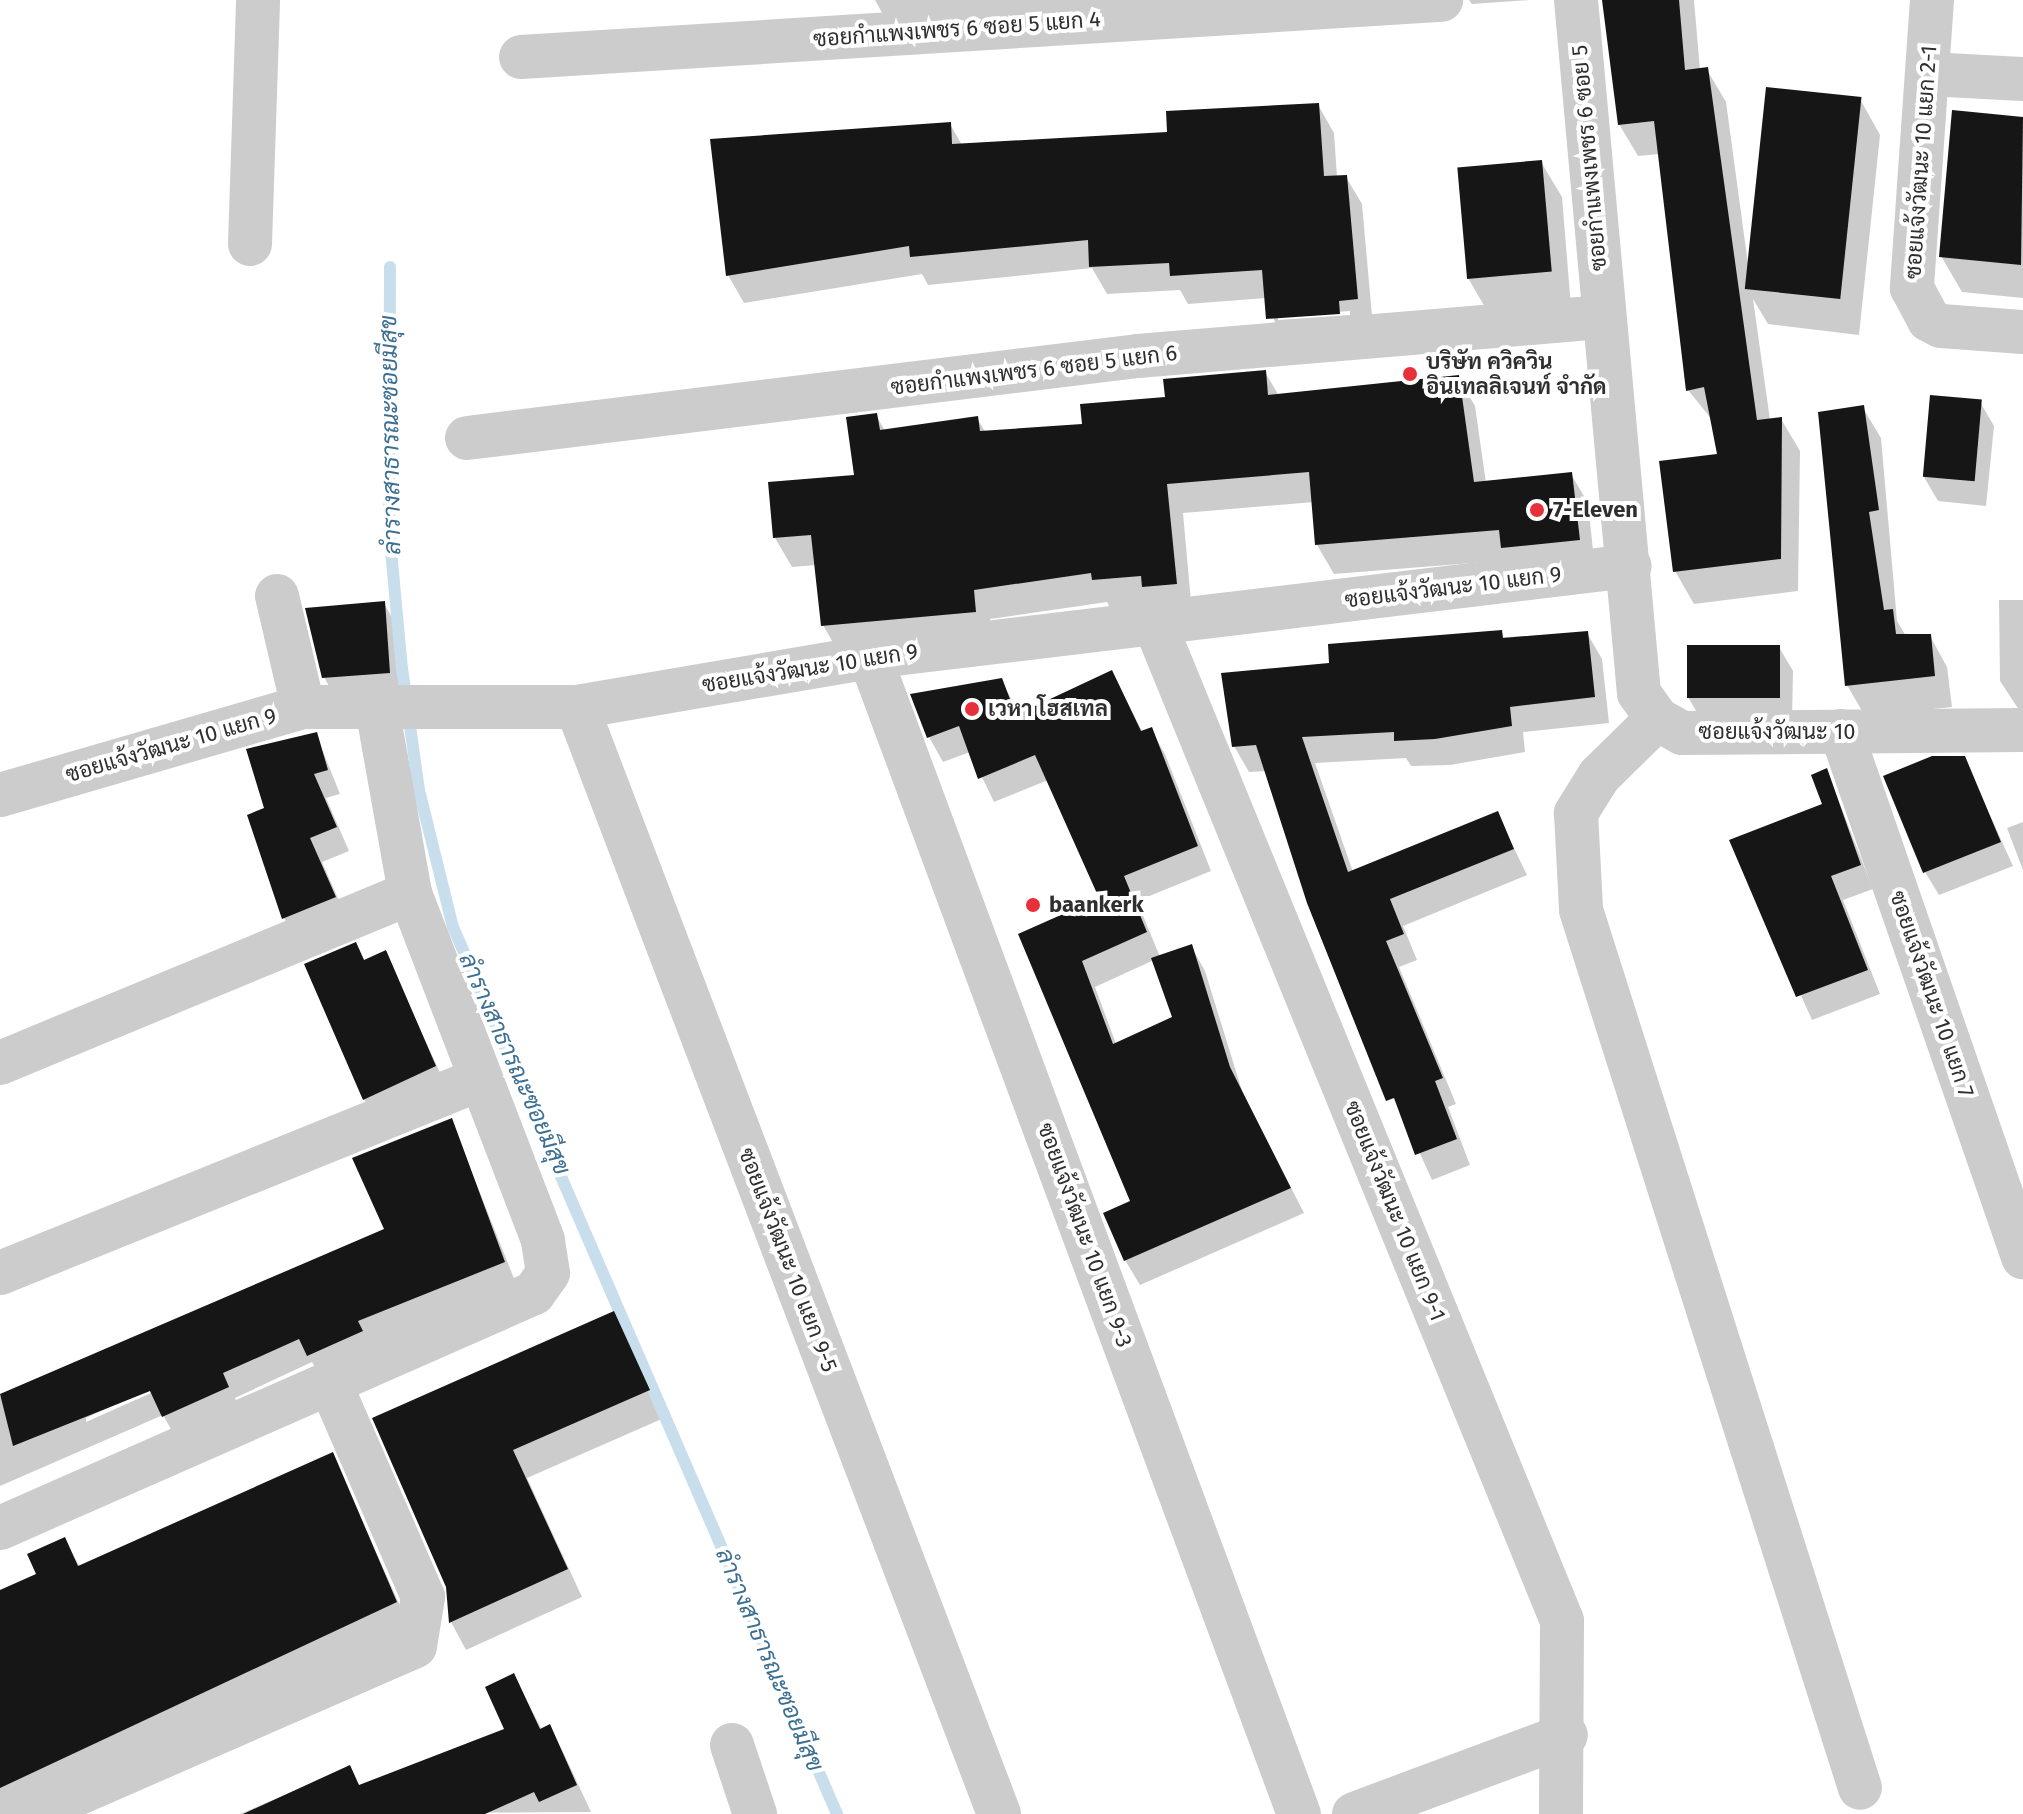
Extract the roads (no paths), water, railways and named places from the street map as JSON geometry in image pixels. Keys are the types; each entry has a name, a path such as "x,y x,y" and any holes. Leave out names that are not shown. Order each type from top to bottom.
{"street":[{"path":"250,244 258,0"},
{"name":"ซอยกำแพงเพชร 6 ซอย 5 แยก 4","path":"521,57 1441,0"},
{"name":"ซอยกำแพงเพชร 6 ซอย 5","path":"1576,0 1603,317"},
{"name":"ซอยแจ้งวัฒนะ 10 แยก 2-1","path":"1932,0 1912,288 1918,305 1941,326 2023,332"},
{"path":"1928,74 2023,79"},
{"path":"1603,317 1630,566 1639,693 1657,719 1599,776 1576,813 1581,910 1860,1788"},
{"name":"ซอยกำแพงเพชร 6 ซอย 5 แยก 6","path":"467,438 1138,356 1603,317"},
{"name":"ซอยแจ้งวัฒนะ 10 แยก 9","path":"0,795 303,707 577,707 870,657 1630,566"},
{"path":"277,596 303,707"},
{"name":"ซอยแจ้งวัฒนะ 10 แยก 9-1","path":"1154,622 1562,1621 1566,1735 1561,1814"},
{"name":"ซอยแจ้งวัฒนะ 10 แยก 9-3","path":"870,657 1299,1814"},
{"name":"ซอยแจ้งวัฒนะ 10 แยก 9-5","path":"577,707 999,1814"},
{"path":"0,1528 331,1385 543,1284 543,1240 478,1080 410,893 396,709"},
{"name":"ซอยแจ้งวัฒนะ 10","path":"1657,719 1682,733 2023,730"},
{"name":"ซอยแจ้งวัฒนะ 10 แยก 7","path":"1841,731 2023,1257"},
{"path":"0,1063 410,893"},
{"path":"0,1273 478,1080"},
{"path":"31,1814 415,1646 423,1597 331,1385"},
{"path":"1354,1814 1566,1735"},
{"path":"732,1745 755,1814"}],"waterway":[{"name":"ลำรางสาธารณะซอยมีสุข","path":"390,267 389,529 402,668 419,790 453,927 837,1814"}],"place":[{"name":"บริษัท ควิควิน อินเทลลิเจนท์ จำกัด","path":"1410,374"},
{"name":"7-Eleven","path":"1537,510"},
{"name":"เวหา โฮสเทล","path":"972,709"},
{"name":"baankerk","path":"1033,905"}]}
